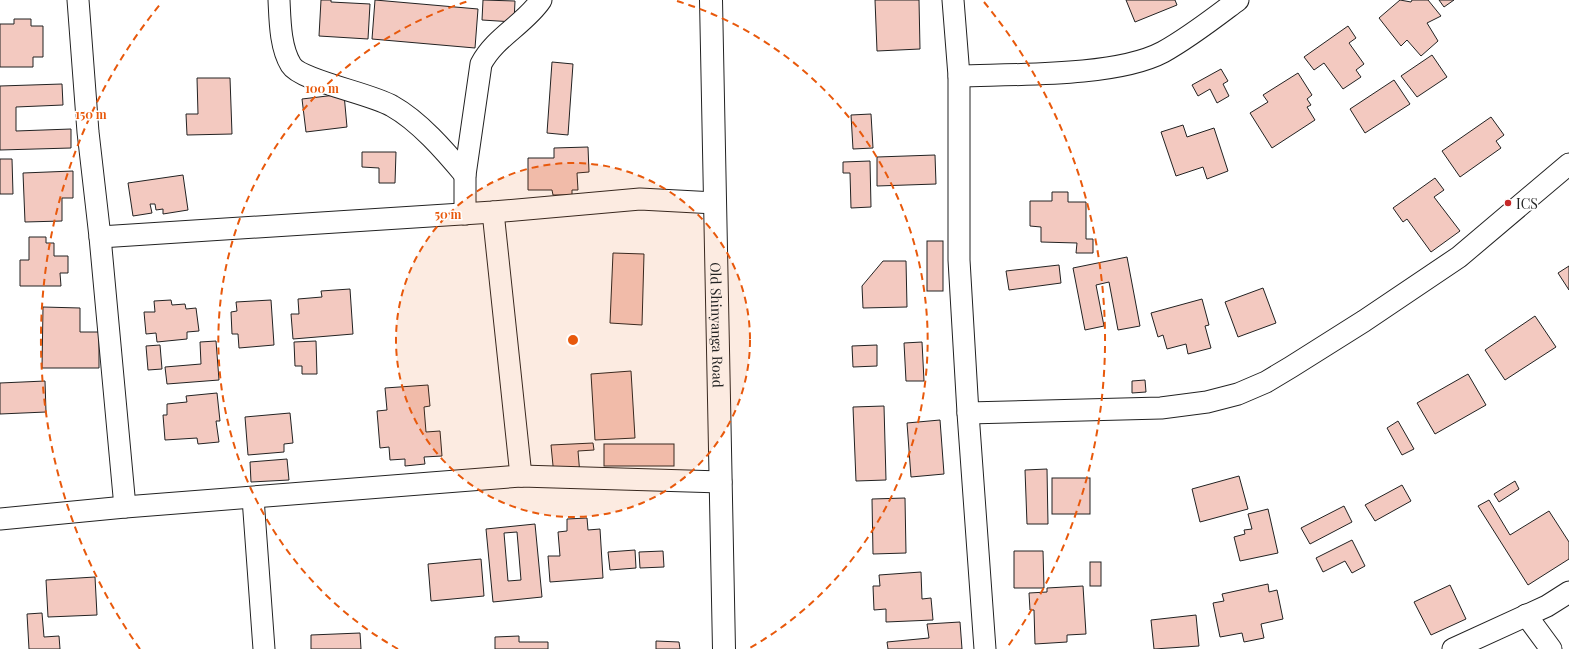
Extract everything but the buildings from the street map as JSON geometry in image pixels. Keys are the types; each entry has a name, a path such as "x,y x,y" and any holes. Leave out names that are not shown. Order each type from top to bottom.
{"main road":[{"name":"Old Shinyanga Road","path":"710,0 724,649"}],"street":[{"path":"78,0 88,132 100,237 125,507"},
{"path":"279,0 283,39 286,53 292,66 304,75 316,80 368,95 392,106 441,146 465,175"},
{"path":"465,214 465,175 481,64 490,50 534,11 541,0"},
{"path":"953,0 959,76 959,260 968,413 985,649"},
{"path":"959,76 1080,71 1125,64 1162,52 1238,0"},
{"path":"968,413 1161,408 1207,402 1238,394 1266,382 1284,371 1364,321 1459,257 1569,164"},
{"path":"100,237 465,214 640,199 715,203"},
{"path":"493,212 521,476"},
{"path":"0,519 125,507 521,476 721,482"},
{"path":"253,498 264,649"},
{"path":"1453,649 1547,606 1569,592"},
{"path":"1526,615 1551,649"}],"place":[{"name":"ICS","path":"1508,203"}]}
